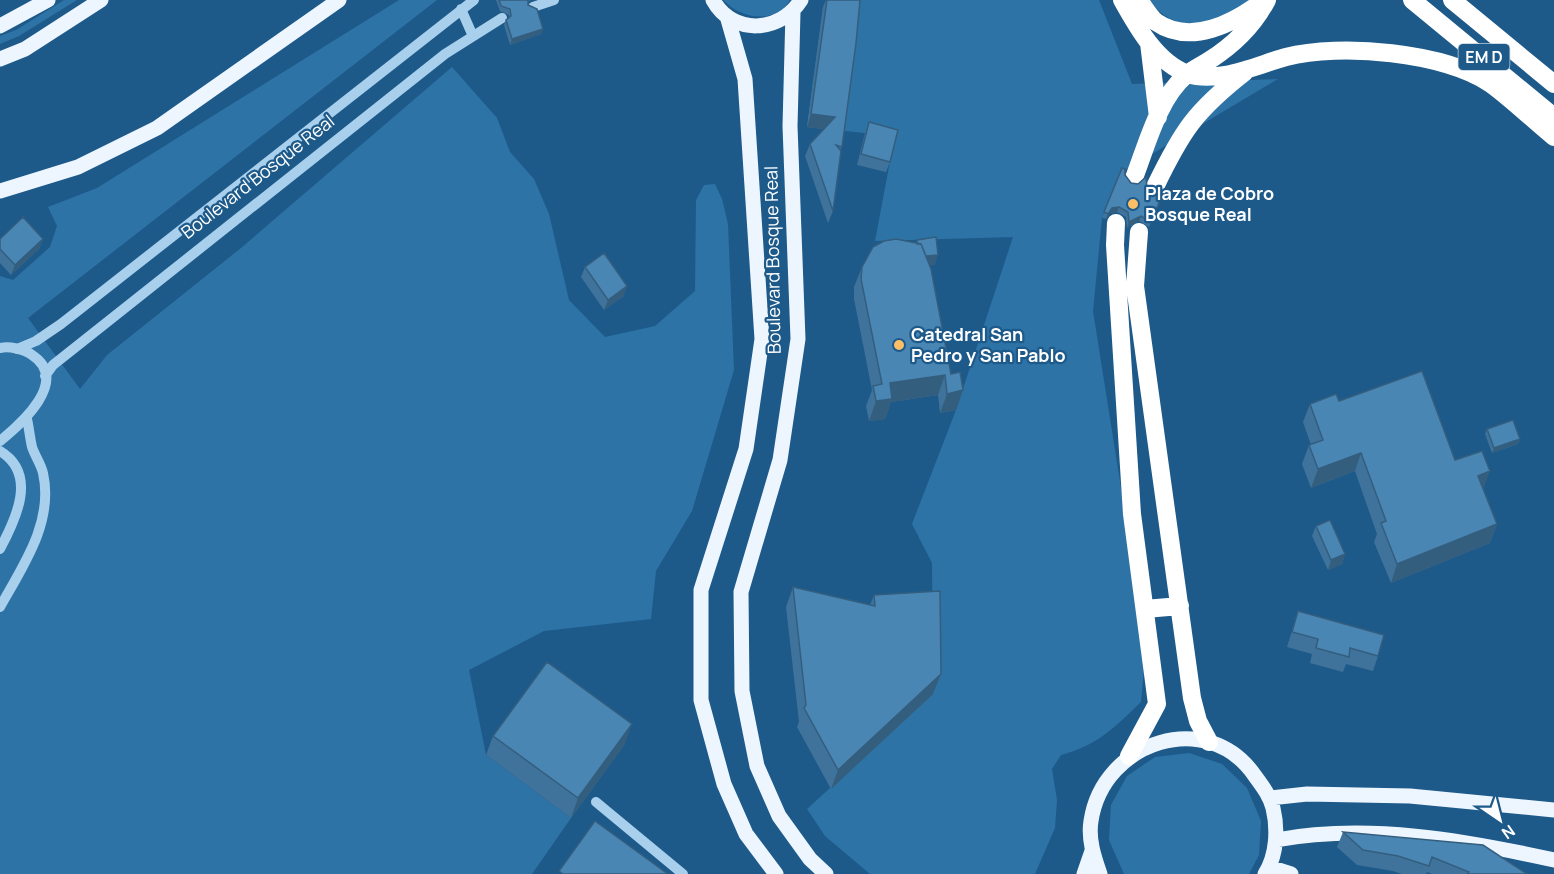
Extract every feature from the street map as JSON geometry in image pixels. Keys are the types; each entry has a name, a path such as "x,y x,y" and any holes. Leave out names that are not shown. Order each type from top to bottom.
{"highway":[{"path":"1122,0 1149,43 1187,74 1205,77 1295,55 1341,51 1412,55 1452,67 1490,83 1554,137"},
{"path":"1139,0 1155,21 1184,33 1227,23 1266,0"},
{"path":"1134,178 1158,117 1176,86 1187,74 1236,41 1257,19 1266,0"},
{"name":"EM D","path":"1412,0 1554,117"},
{"name":"EM D","path":"1452,0 1554,84"},
{"path":"1149,43 1158,117"},
{"path":"1155,187 1182,134 1196,114 1252,66"},
{"path":"1116,223 1180,606 1192,698 1198,721 1209,742"},
{"path":"1129,756 1157,704 1132,514 1126,288 1138,232"},
{"path":"1145,609 1180,606"}],"main road":[{"path":"0,26 48,0"},
{"path":"0,59 25,49 101,0"},
{"path":"0,190 78,167 157,128 339,0"},
{"path":"710,1 726,16 749,26 773,25 797,6"},
{"name":"Boulevard Bosque Real","path":"797,6 790,126 798,339 780,460 741,592 742,691 757,766 778,816 810,859 826,874"},
{"name":"Boulevard Bosque Real","path":"726,16 745,79 762,339 746,449 701,590 701,700 724,784 746,834 776,874"},
{"path":"1100,874 1092,851 1090,822 1097,797 1110,774 1129,756 1154,743 1182,739 1209,742 1229,750 1246,763 1270,798 1275,818 1276,840 1267,871 1291,874"},
{"path":"1270,798 1307,794 1410,796 1554,810"},
{"path":"1276,840 1309,833 1408,835 1503,849 1554,860"},
{"path":"1084,874 1092,851"}],"street":[{"name":"Boulevard Bosque Real","path":"17,349 36,341 61,324 474,0"},
{"path":"533,7 554,0"},
{"path":"460,9 472,34"},
{"name":"Boulevard Bosque Real","path":"45,376 53,365 77,345 472,34 502,18"},
{"path":"0,348 17,349 36,358 45,376 43,391 27,419 0,441"},
{"path":"0,607 30,555 42,523 46,494 43,471 33,448 27,419"},
{"path":"0,451 11,458 20,475 22,500 0,549"},
{"path":"596,802 683,874"}],"shaded area":[{"path":"64,0 77,0 19,36 0,44 0,36 16,30"},
{"path":"399,0 437,0 28,318 80,389 107,355 241,248 452,67 497,118 510,152 534,179 549,214 569,300 605,337 655,326 695,291 696,200 704,185 715,184 722,199 728,224 734,370 692,511 656,571 651,619 544,631 469,670 486,755 571,818 532,874 0,874 0,276 13,280 50,247 57,226 48,207 97,188"},
{"path":"723,0 790,0 776,13 758,16 739,12"},
{"path":"852,0 1099,0 1132,84 1278,79 1120,173 1102,218 1093,311 1146,646 1141,702 1114,728 1095,741 1061,755 1052,769 1057,800 1055,828 1035,874 870,874 825,836 807,809 933,694 932,563 912,524 956,410 1013,237 875,241 894,140 865,133 807,127 823,7 855,11"},
{"path":"1148,0 1254,0 1212,21 1186,24 1173,20 1160,12"},
{"path":"1189,753 1222,764 1247,788 1261,821 1259,855 1249,874 1124,874 1109,840 1111,805 1127,776 1155,757"}],"building":[{"path":"499,0 528,0 528,5 537,9 543,29 512,39 506,20 511,16 510,9 501,6"},
{"path":"827,0 860,0 842,147 836,145 841,151 833,211 810,144 835,117 811,114"},
{"path":"869,122 898,130 890,162 861,154"},
{"name":"Plaza de Cobro Bosque Real","path":"1122,168 1125,169 1125,175 1131,183 1138,184 1146,177 1147,188 1151,192 1164,191 1151,222 1141,216 1129,222 1128,212 1119,207 1112,208 1108,214 1104,212"},
{"path":"23,217 43,239 15,265 0,249 0,239"},
{"path":"936,237 938,255 926,256 921,244 917,244 917,240"},
{"name":"Catedral San Pedro y San Pablo","path":"896,239 921,244 931,269 951,374 960,372 963,390 947,394 945,375 890,383 892,399 876,401 873,386 882,384 861,279 862,267 873,247 884,241"},
{"path":"604,253 627,286 608,300 585,267"},
{"path":"1422,371 1455,460 1482,451 1490,471 1478,476 1497,524 1397,564 1381,523 1386,521 1361,453 1318,469 1309,445 1323,440 1310,404 1336,394 1339,401"},
{"path":"1513,420 1520,439 1494,448 1487,429"},
{"path":"1330,520 1345,554 1331,560 1316,526"},
{"path":"793,587 875,606 874,595 940,591 941,674 838,770 804,708 806,705"},
{"path":"1298,611 1384,635 1378,656 1350,648 1349,657 1316,648 1318,639 1292,632"},
{"path":"547,662 632,724 578,798 493,736"},
{"path":"595,821 668,874 563,874 559,871"},
{"path":"1343,832 1483,845 1527,874 1467,874 1469,872 1432,857 1429,866 1398,856 1363,850"}],"place":[{"name":"Plaza de Cobro Bosque Real","path":"1133,204"},
{"name":"Catedral San Pedro y San Pablo","path":"899,345"}]}
